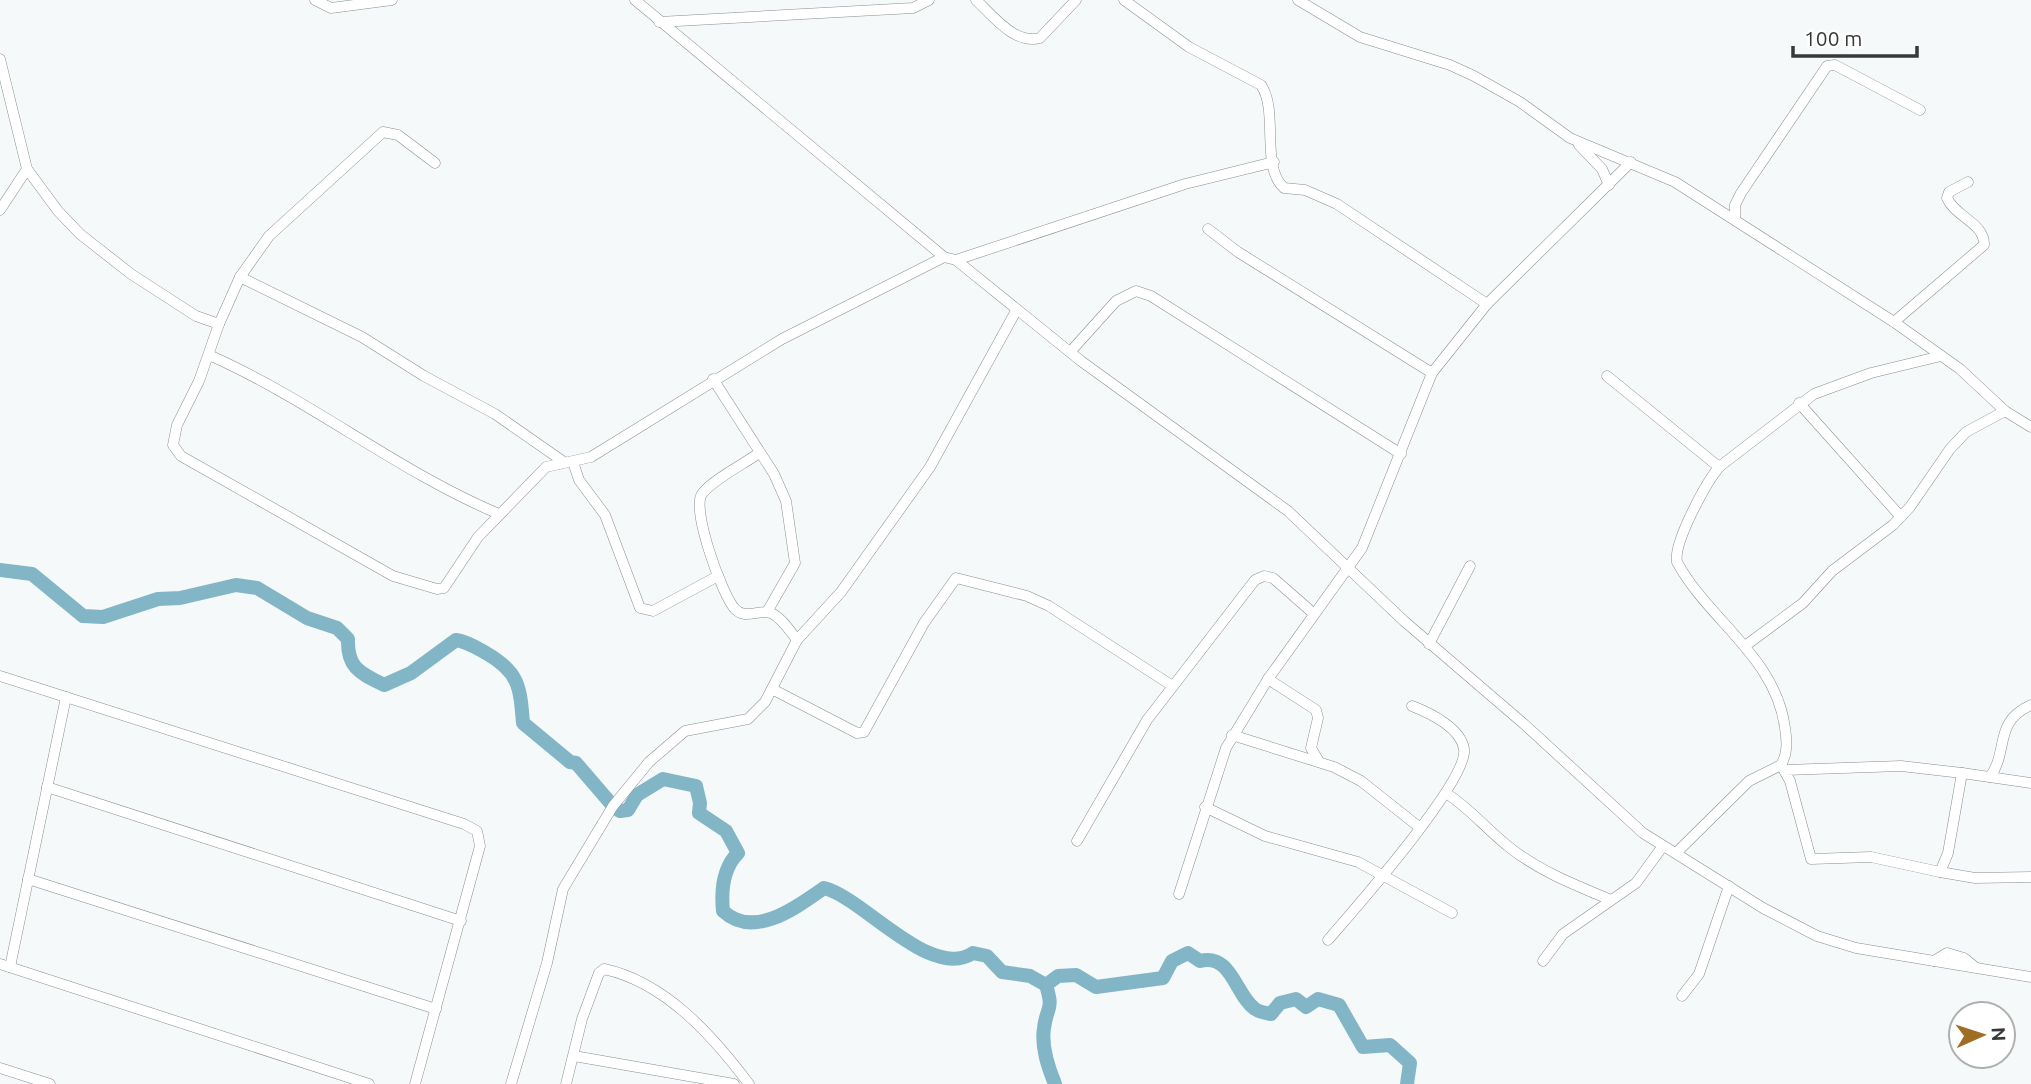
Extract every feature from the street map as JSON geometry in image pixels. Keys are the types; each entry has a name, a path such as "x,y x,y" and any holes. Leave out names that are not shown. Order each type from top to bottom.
{"street":[{"path":"315,0 331,8 392,0"},
{"path":"635,0 944,257 956,260 1016,311 1271,498 1429,644 1524,724 1643,833 1787,921 1817,936 1856,948 1934,961 1947,953 1964,958 1976,968 2031,977"},
{"path":"660,22 913,8 929,0"},
{"path":"976,0 1017,36 1032,40 1040,38 1076,0"},
{"path":"1124,0 1136,12 1189,47 1261,85 1268,100 1274,162 1279,184 1284,188 1305,190 1337,204 1487,304"},
{"path":"1298,0 1360,37 1450,65 1520,102 1570,138 1602,169 1609,185"},
{"path":"0,59 27,169 71,226 106,256 177,305 196,316 219,324"},
{"path":"1735,220 1735,205 1741,193 1827,66 1835,65 1920,110"},
{"path":"435,163 398,135 389,132 377,135 314,197 269,236 240,277 177,425 173,444 177,451 393,576 437,589 444,588 470,548 499,513 539,473 592,457 713,379 837,309 944,257"},
{"path":"1570,138 1675,182 1894,323 1975,381 2006,411 2031,427"},
{"path":"956,260 1185,184 1274,162"},
{"path":"1179,894 1205,807 1232,735 1313,613 1362,548 1432,373 1487,304 1631,162"},
{"path":"0,210 27,169"},
{"path":"1894,323 1984,245 1982,233 1950,205 1947,198 1949,192 1968,182"},
{"path":"1208,229 1238,252 1432,373"},
{"path":"240,277 362,337 424,376 495,414 569,462 605,515 640,608 653,611 718,576"},
{"path":"1071,351 1116,300 1136,291 1151,296 1401,454"},
{"path":"511,1084 547,963 563,889 613,806 649,762 674,738 695,727 748,719 765,702 797,640 841,592 930,467 1016,311"},
{"path":"209,355 277,387 440,486 499,513"},
{"path":"1941,356 1871,373 1823,389 1798,403 1719,467 1698,503 1678,546 1676,558 1688,577 1745,646 1773,689 1782,709 1787,746 1783,767 1811,859 1871,857 1975,878 2031,877"},
{"path":"1607,376 1719,467"},
{"path":"713,379 781,488 795,555 794,570 767,612"},
{"path":"1798,403 1901,517"},
{"path":"1745,646 1791,613 1832,571 1901,517 1950,449 1975,426 2006,411"},
{"path":"759,453 702,492 697,511 718,576 735,609 750,615 767,612 779,618 797,640"},
{"path":"1429,644 1470,566"},
{"path":"1077,841 1147,720 1171,685 1259,577 1272,578 1313,613"},
{"path":"772,689 857,733 864,732 924,623 956,579 1027,596 1049,606 1171,685"},
{"path":"0,676 471,827 480,837 480,846 415,1084"},
{"path":"1268,679 1311,704 1316,710 1318,718 1311,748 1322,762"},
{"path":"66,697 28,879 5,966 369,1084"},
{"path":"1990,777 2004,730 2018,711 2031,705"},
{"path":"1328,940 1447,793 1463,763 1461,741 1443,722 1412,706"},
{"path":"1232,735 1322,762 1360,781 1419,827"},
{"path":"1676,853 1734,793 1749,781 1783,767 1902,766 2031,783"},
{"path":"1940,872 1948,853 1962,773"},
{"path":"47,787 461,920"},
{"path":"1447,793 1473,811 1507,845 1540,869 1611,901"},
{"path":"1205,807 1265,836 1358,862 1452,913"},
{"path":"1543,961 1563,934 1636,883 1663,846"},
{"path":"28,879 436,1009"},
{"path":"1682,996 1699,974 1729,886"},
{"path":"566,1084 582,1019 599,973 608,969 657,990 705,1031 749,1084"},
{"path":"574,1056 686,1078 734,1084"},
{"path":"0,1068 50,1084"}],"waterway":[{"path":"0,570 32,574 83,616 103,617 158,599 180,598 236,585 257,588 307,618 337,628 348,639 350,657 357,668 384,685 411,673 456,640 471,645 497,660 516,681 523,723 570,762 576,763 620,811 628,810 637,795 663,779 696,786 699,813 726,831 738,853 726,873 722,896 723,911 735,919 748,922 775,918 824,888 858,906 897,935 937,956 956,959 973,953 987,956 1002,972 1030,976 1046,985 1050,1004 1043,1042 1055,1084"},
{"path":"1046,985 1058,976 1076,975 1096,987 1163,978 1172,961 1188,953 1200,961 1211,960 1219,963 1232,977 1248,1003 1259,1011 1271,1014 1280,1003 1296,999 1306,1007 1318,999 1339,1005 1363,1047 1390,1045 1410,1063 1407,1084"}]}
